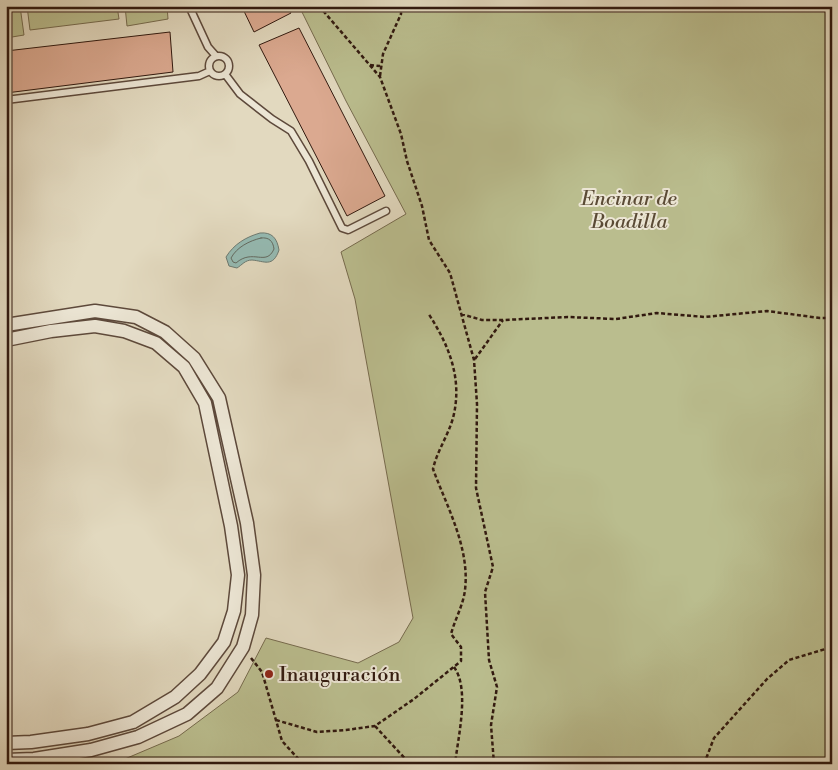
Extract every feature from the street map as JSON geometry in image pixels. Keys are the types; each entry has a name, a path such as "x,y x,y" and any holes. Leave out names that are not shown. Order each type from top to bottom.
{"street":[{"path":"6,325 95,311 136,317 165,332 194,358 219,398 246,523 254,575 252,615 243,647 217,688 188,714 138,737 91,750 34,759 6,760"},
{"path":"6,340 50,331 95,326 124,331 156,343 184,367 204,403 230,526 238,575 234,611 224,642 200,674 175,697 133,722 88,734 31,742 6,743"}],"lane":[{"path":"189,6 208,47 216,56 225,58 228,61 229,66 225,74 221,76 216,76 210,71 210,61 216,56"},
{"path":"6,100 199,76 210,71"},
{"path":"225,74 240,94 291,131 309,161 342,228 348,230 386,211"}],"path":[{"path":"319,6 380,77 401,134 407,161 422,206 429,240 450,273 474,360 477,404 476,488 493,568 485,592 490,660 498,687 490,725 494,764"},
{"path":"380,77 383,54 401,14 401,6"},
{"path":"370,65 380,66"},
{"path":"460,314 482,320 568,317 616,319 657,312 705,317 767,310 832,318"},
{"path":"276,720 318,732 375,726 414,699 461,661 461,647 451,634 465,589 464,564 459,534 433,469 453,418 456,373 449,349 428,313"},
{"path":"474,360 503,320"},
{"path":"704,764 714,738 767,679 789,660 832,646"},
{"path":"243,647 262,672 282,741 303,764"},
{"path":"454,667 459,675 462,687 455,764"},
{"path":"375,726 410,764"}],"green space":[{"path":"6,6 20,6 24,35 6,38"},
{"path":"27,6 117,6 119,19 30,30"},
{"path":"125,6 167,6 168,19 127,26"},
{"name":"Encinar de Boadilla","path":"299,6 832,6 832,764 113,764 179,736 238,692 266,638 358,663 399,642 413,618 355,299 341,252 406,214 346,101"}],"water":[{"path":"260,233 271,235 275,239 279,250 277,256 268,262 250,260 237,268 229,266 226,257 233,248 245,239"}],"building":[{"path":"287,6 291,13 254,32 242,7"},
{"path":"299,28 385,196 347,216 259,45"},
{"path":"170,32 173,72 6,93 6,51"}],"place":[{"name":"Inauguración","path":"269,674"}]}
